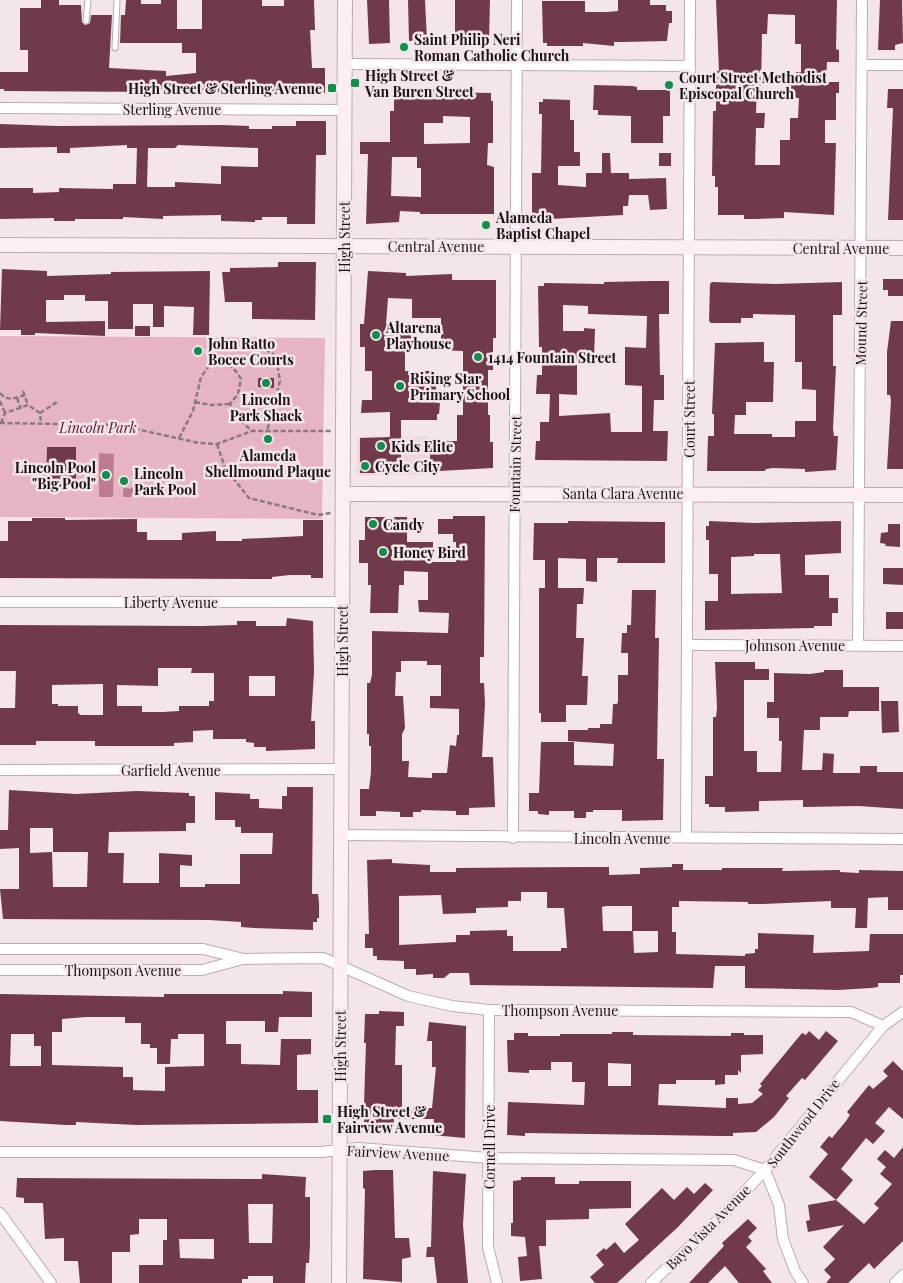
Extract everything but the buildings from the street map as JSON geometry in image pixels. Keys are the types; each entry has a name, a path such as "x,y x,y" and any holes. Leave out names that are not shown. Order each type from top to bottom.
{"street":[{"name":"High Street","path":"339,1283 345,0"},
{"name":"Fountain Street","path":"513,838 517,0"},
{"name":"Court Street","path":"686,838 690,0"},
{"name":"Mound Street","path":"858,645 862,247 862,0"},
{"path":"345,64 690,66"},
{"path":"862,65 903,65"},
{"name":"Sterling Avenue","path":"0,108 345,110"},
{"name":"Central Avenue","path":"0,245 903,248"},
{"name":"Santa Clara Avenue","path":"342,494 515,493 903,496"},
{"name":"Liberty Avenue","path":"0,602 342,602"},
{"name":"Johnson Avenue","path":"687,645 903,646"},
{"name":"Garfield Avenue","path":"0,770 341,769"},
{"name":"Lincoln Avenue","path":"341,836 903,839"},
{"name":"Thompson Avenue","path":"0,949 203,950 244,959 323,958 408,996 452,1006 489,1010 851,1012 883,1026"},
{"name":"Thompson Avenue","path":"0,970 202,970 244,959"},
{"name":"Cornell Drive","path":"489,1010 488,1247 497,1283"},
{"name":"Southwood Drive","path":"803,1283 795,1271 783,1239 779,1205 765,1170 883,1026 903,1012"},
{"name":"Fairview Avenue","path":"0,1152 321,1152 358,1148 489,1158 734,1160 765,1170"},
{"name":"Bayo Vista Avenue","path":"651,1283 720,1218 765,1170"},
{"path":"0,1213 51,1283"},
{"path":"895,1283 903,1276"}],"lane":[{"path":"86,21 88,0"},
{"path":"115,48 117,0"}],"path":[{"path":"246,350 257,344 276,356 280,381 267,431"},
{"path":"179,438 193,411 195,402 201,377 209,366 227,364 236,369 241,379 238,394 230,404 212,405 195,402"},
{"path":"23,391 28,405 40,413"},
{"path":"0,393 9,399 25,395"},
{"path":"17,398 20,409"},
{"path":"4,406 9,399"},
{"path":"0,401 4,406 5,413 1,423 118,425 217,444 252,431 343,432"},
{"path":"40,413 57,402"},
{"path":"230,404 236,417 252,431"},
{"path":"5,413 28,405"},
{"path":"40,413 41,424"},
{"path":"217,444 225,468 249,498 318,515 342,512"}],"shaded area":[{"path":"428,436 429,475 357,475 357,437"},
{"name":"Lincoln Pool \"Big Pool\"","path":"99,453 114,454 113,497 99,497"},
{"path":"123,488 152,489 151,497 123,497"}],"green space":[{"name":"Lincoln Park","path":"0,336 325,338 322,519 0,517"}],"place":[{"name":"Saint Philip Neri Roman Catholic Church","path":"404,47"},
{"name":"High Street & Van Buren Street","path":"355,83"},
{"name":"Court Street Methodist Episcopal Church","path":"669,85"},
{"name":"High Street & Sterling Avenue","path":"332,88"},
{"name":"Alameda Baptist Chapel","path":"486,225"},
{"name":"Altarena Playhouse","path":"376,335"},
{"name":"John Ratto Bocce Courts","path":"198,351"},
{"name":"1414 Fountain Street","path":"478,357"},
{"name":"Lincoln Park Shack","path":"266,383"},
{"name":"Rising Star Primary School","path":"400,386"},
{"name":"Alameda Shellmound Plaque","path":"268,439"},
{"name":"Kids Elite","path":"381,446"},
{"name":"Cycle City","path":"365,466"},
{"name":"Lincoln Pool \"Big Pool\"","path":"106,475"},
{"name":"Lincoln Park Pool","path":"124,481"},
{"name":"Candy","path":"373,524"},
{"name":"Honey Bird","path":"383,552"},
{"name":"High Street & Fairview Avenue","path":"327,1119"}]}
